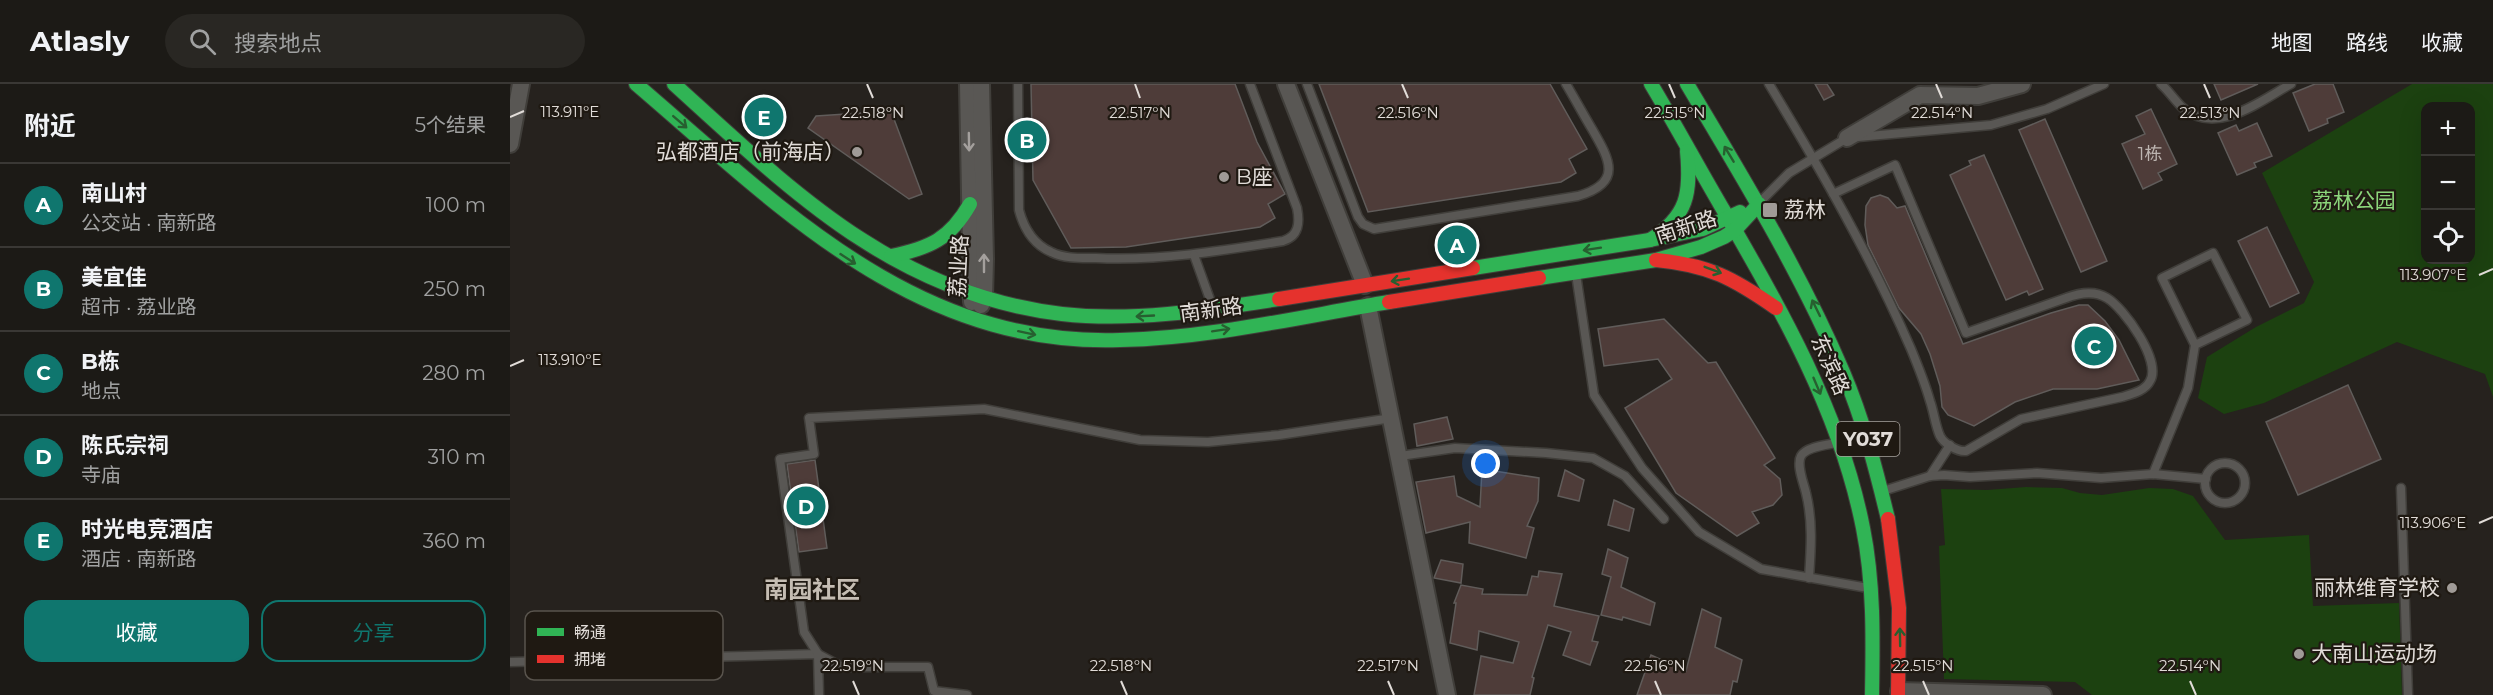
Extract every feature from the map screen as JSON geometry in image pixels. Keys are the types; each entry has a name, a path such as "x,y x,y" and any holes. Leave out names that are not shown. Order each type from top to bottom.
{"main road":[{"name":"南新路","path":"636,84 782,211 819,240 894,285 975,320 1034,335 1071,339 1132,340 1209,332 1656,260 1710,245 1736,231 1744,225 1759,204"},
{"name":"南新路","path":"674,84 826,217 891,256 977,295 1033,309 1094,317 1152,316 1213,309 1650,240 1703,229 1759,204"},
{"name":"东滨路","path":"1651,84 1783,313 1808,366 1850,472 1863,527 1872,588 1872,695"},
{"name":"东滨路","path":"1687,84 1759,204 1810,297 1843,367 1859,409 1890,523 1898,583 1899,693"},
{"path":"1650,240 1673,225 1686,202 1689,164 1687,145"},
{"path":"782,211 795,192"},
{"path":"891,256 915,252 942,240 963,219 970,204"},
{"path":"1656,260 1689,262 1722,273 1783,313"}],"street":[{"path":"510,144 521,84"},
{"name":"荔业路","path":"968,84 970,204 977,295"},
{"name":"荔业路","path":"975,320 981,84"},
{"path":"1286,84 1365,285"},
{"path":"1847,138 1920,95 1978,96 2022,84"},
{"path":"1368,306 1447,695"},
{"path":"1899,693 2043,695"}],"lane":[{"path":"1018,84 1019,210 1022,223 1030,236 1050,252 1063,257 1138,259 1194,255 1283,242 1293,237 1298,227 1297,208 1250,84"},
{"path":"1307,84 1358,217 1363,224 1374,229 1578,196 1600,187 1608,177 1609,162 1566,84"},
{"path":"1769,84 1814,158 1833,194 1875,273 1912,352 1940,435 1950,445 1958,450 1966,451 2021,418 2137,392 2151,381 2153,373 2150,357 2140,337 2117,307 2107,298 2095,293 2080,293 1966,333 1895,165 1833,194"},
{"path":"1759,204 1781,179 1847,138 1991,125 2047,109 2104,84"},
{"path":"2161,84 2183,108 2196,117 2209,120 2241,111 2290,84"},
{"path":"2153,474 2184,401 2195,345 2162,278 2213,253 2247,320 2195,345"},
{"path":"1194,255 1213,309"},
{"path":"1575,273 1594,395 1642,468 1699,532 1761,569 1872,588"},
{"path":"967,695 934,693 928,667 842,667 818,654 804,632 780,459 814,454 809,418 984,409 1140,440 1208,442 1279,435 1392,418"},
{"path":"1809,578 1812,533 1809,504 1800,462 1801,455 1807,450 1839,442"},
{"path":"1930,476 1950,445"},
{"path":"1400,456 1455,448 1593,458 1625,476 1664,519"},
{"path":"2218,464 2231,464 2237,466 2245,477 2245,490 2241,496 2230,503 2217,501 2208,492 2206,479 2212,468 2218,464"},
{"path":"1882,492 1930,476 1970,477 2037,473 2102,478 2153,474 2206,479"},
{"path":"2401,488 2408,695"},
{"path":"723,656 818,654"},
{"path":"818,654 819,695"},
{"path":"510,662 525,662"}],"green space":[{"name":"荔林公园","path":"2412,84 2493,84 2493,397 2485,374 2397,342 2264,403 2224,414 2198,398 2207,357 2256,327 2304,303 2314,282 2262,173"},
{"path":"2026,487 2062,488 2080,493 2102,495 2149,488 2173,489 2193,496 2225,540 2309,535 2313,606 2399,603 2402,695 2092,695 2075,682 1944,679 1939,546 1945,545 1941,489 1987,490"}],"building":[{"path":"1031,84 1235,84 1257,142 1285,194 1268,204 1275,218 1260,227 1126,247 1071,248 1033,180"},
{"path":"1319,84 1550,84 1587,149 1569,159 1576,173 1561,182 1368,212"},
{"path":"1815,84 1827,84 1834,95 1824,100"},
{"path":"2214,84 2258,84 2221,100"},
{"path":"2315,84 2333,84 2344,112 2327,119 2328,123 2309,131 2293,93"},
{"path":"2151,109 2177,164 2158,173 2162,180 2143,189 2122,144 2145,134 2136,116"},
{"path":"891,111 922,194 909,199 808,128 816,116"},
{"path":"2045,119 2107,261 2081,272 2019,130"},
{"path":"2257,123 2272,156 2254,163 2256,167 2237,175 2218,133 2236,125 2239,131"},
{"path":"1984,155 2043,289 2029,295 2027,291 2006,300 1950,175 1971,165 1969,161"},
{"path":"1880,195 1888,198 1897,208 1905,206 1963,344 2051,313 2079,305 2088,305 2105,321 2119,340 2139,380 2097,389 2053,389 2015,402 1974,426 1948,415 1942,407 1940,386 1921,334 1899,308 1868,245 1865,225 1866,206 1871,198"},
{"path":"2267,227 2299,293 2270,307 2238,241"},
{"path":"1664,319 1708,363 1716,362 1775,458 1764,465 1780,479 1782,495 1773,505 1752,512 1759,523 1737,536 1676,493 1625,408 1672,379 1658,359 1604,366 1598,329"},
{"path":"2348,385 2381,459 2298,495 2266,422"},
{"path":"1447,417 1453,439 1417,446 1414,424"},
{"path":"815,460 827,548 799,552 787,464"},
{"path":"1482,469 1539,478 1538,501 1527,526 1534,528 1526,558 1469,543 1470,522 1426,533 1416,482 1454,476 1457,496 1480,507"},
{"path":"1565,470 1584,480 1579,501 1558,496"},
{"path":"1614,500 1634,509 1629,531 1608,525"},
{"path":"1608,549 1628,558 1621,587 1655,603 1650,625 1623,617 1622,620 1601,615 1611,577 1602,574"},
{"path":"1441,560 1463,564 1461,583 1434,578"},
{"path":"1539,571 1562,574 1554,606 1599,616 1592,641 1598,642 1590,665 1563,655 1571,632 1548,625 1532,677 1534,678 1530,695 1474,695 1481,656 1513,663 1519,642 1479,631 1477,650 1450,643 1456,603 1454,603 1461,585 1483,589 1482,594 1527,595 1532,576 1538,577"},
{"path":"1702,609 1721,618 1715,647 1742,660 1737,682 1733,681 1730,695 1637,695 1651,655 1686,671"}],"traffic: fast":[{"path":"636,84 798,221 855,261 915,295 978,320 1046,336 1120,340 1221,331 1389,302"},
{"path":"674,84 805,199 850,232 897,261 948,285 1002,303 1062,314 1089,316 1171,314 1279,299"},
{"path":"1651,84 1786,322 1824,402 1839,443 1853,485 1867,549 1872,611 1872,695"},
{"path":"1687,84 1770,225 1826,334 1857,408 1888,519"},
{"path":"1650,240 1672,222 1684,202 1688,179 1687,151"},
{"path":"891,256 938,240 955,226 970,204"},
{"path":"1539,278 1656,260 1701,247 1735,230 1759,204"},
{"path":"1473,268 1650,240 1703,229 1740,212"}],"traffic: jam":[{"path":"1656,260 1706,269 1733,281 1776,308"},
{"path":"1279,299 1473,268"},
{"path":"1389,302 1539,278"},
{"path":"1888,519 1899,608 1898,695"}],"place":[{"name":"时光电竞酒店","path":"764,117"},
{"name":"美宜佳","path":"1027,140"},
{"name":"弘都酒店（前海店）","path":"857,152"},
{"name":"B座","path":"1224,177"},
{"name":"荔林","path":"1770,210"},
{"name":"南山村","path":"1457,245"},
{"name":"B栋","path":"2094,346"},
{"name":"陈氏宗祠","path":"806,506"},
{"name":"丽林维育学校","path":"2452,588"},
{"name":"大南山运动场","path":"2299,654"}],"district":[{"name":"南园社区","path":"812,590"}]}
